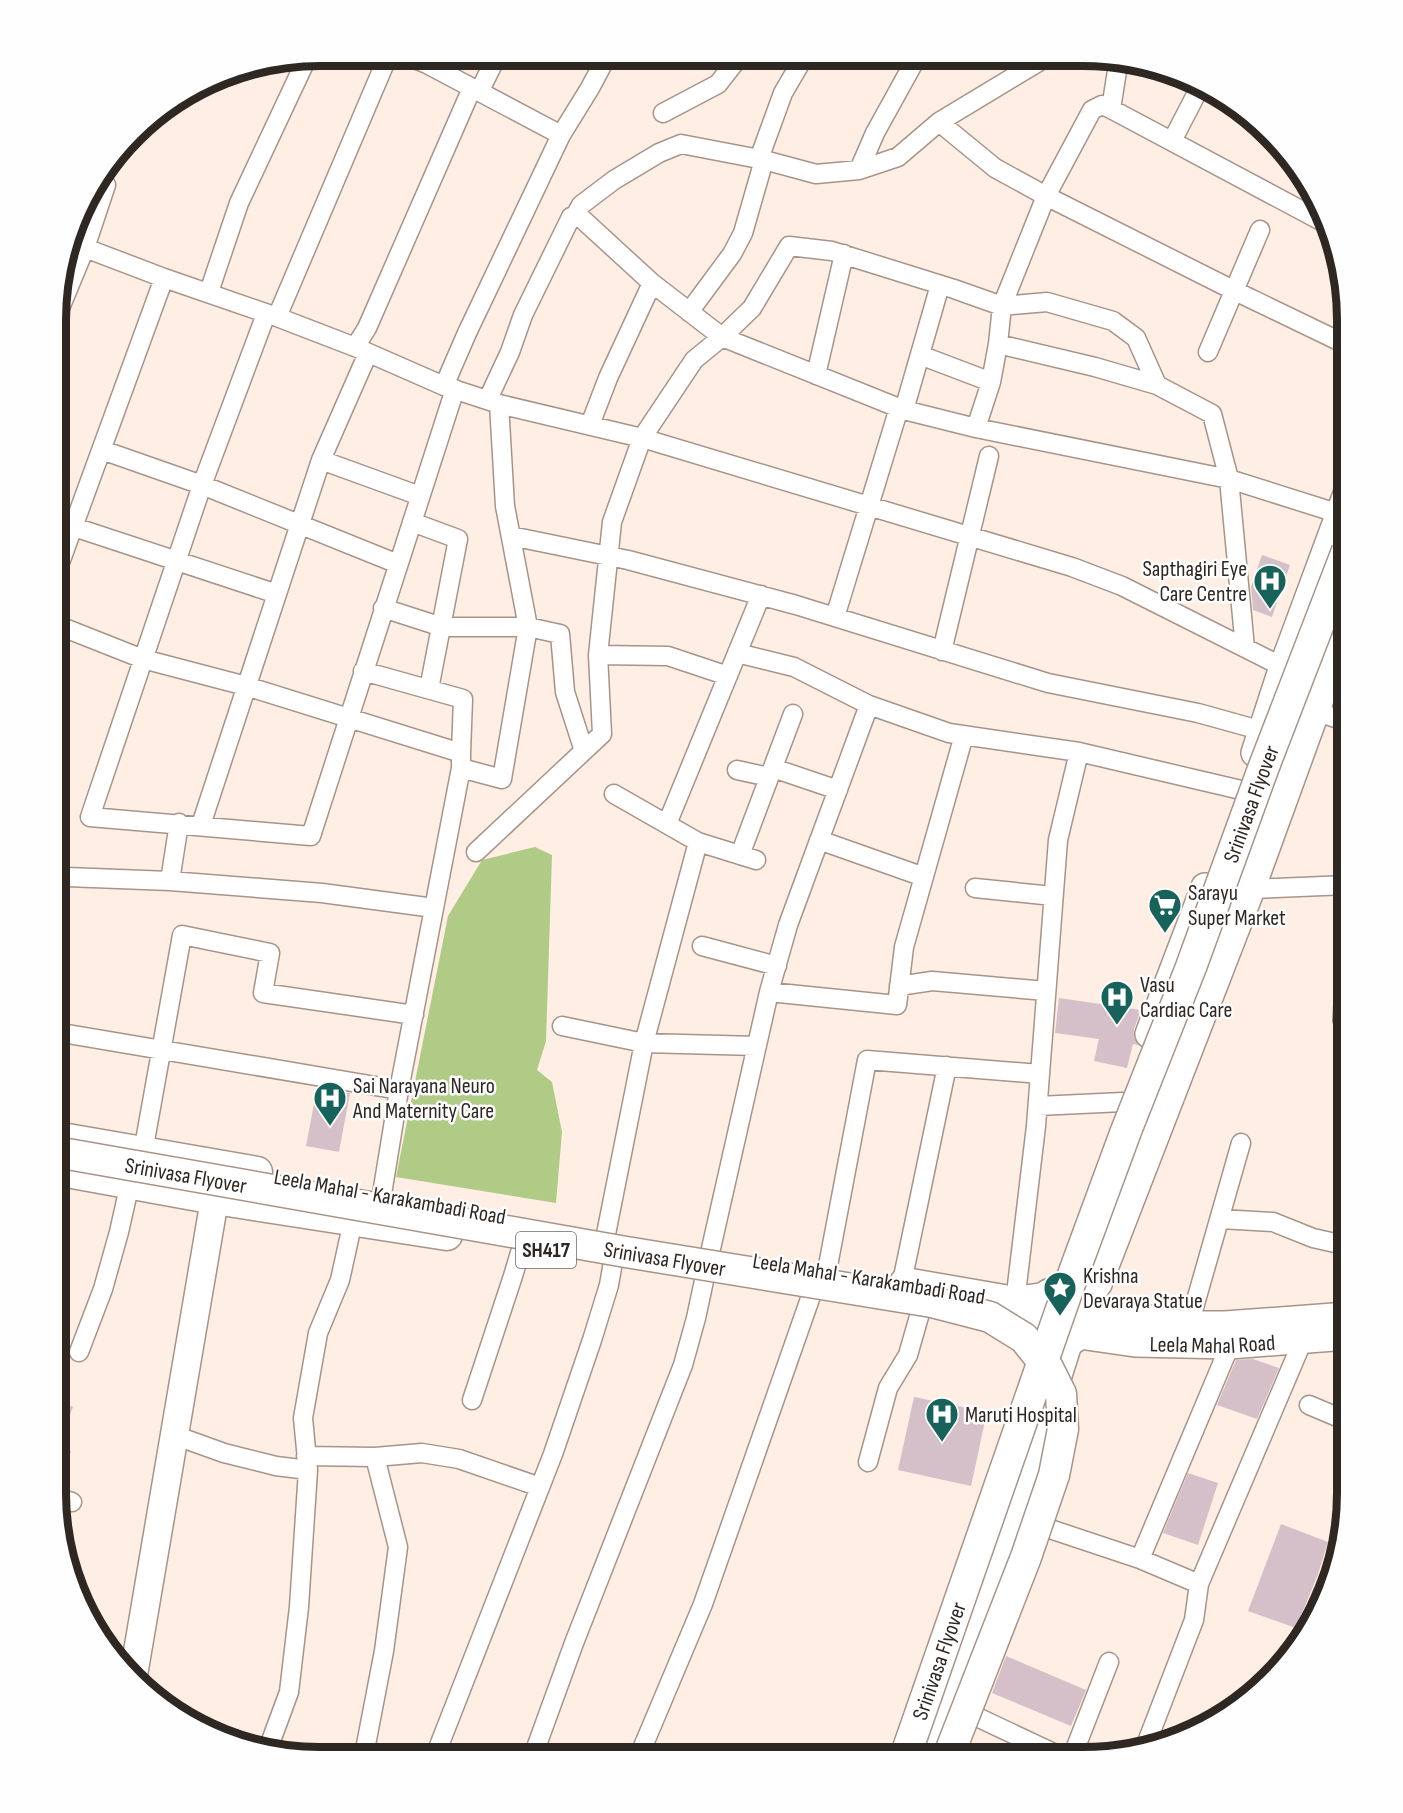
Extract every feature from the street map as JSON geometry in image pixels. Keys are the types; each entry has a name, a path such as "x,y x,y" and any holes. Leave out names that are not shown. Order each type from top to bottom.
{"main road":[{"name":"Srinivasa Flyover","path":"908,1747 1074,1272 1337,577"},
{"name":"Srinivasa Flyover","path":"923,1747 1010,1507 1087,1276 1196,995 1337,620"},
{"name":"Leela Mahal - Karakambadi Road","path":"66,1139 382,1194 609,1248 819,1282 920,1313 994,1326 1056,1315"},
{"name":"Srinivasa Flyover","path":"66,1154 614,1250 932,1302 990,1317 1024,1338 1048,1368 1061,1394 1063,1429 1054,1475 1026,1557 952,1747"},
{"name":"Leela Mahal - Karakambadi Road","path":"66,1172 215,1199 522,1246 609,1248"},
{"name":"Leela Mahal - Karakambadi Road","path":"819,1282 902,1282 1056,1315"}],"street":[{"path":"383,66 271,315 202,485 90,817 311,836 412,522 449,387 467,333 561,135 602,66"},
{"path":"438,66 476,90 561,135"},
{"path":"201,825 321,460 362,350 367,328 476,90 491,66"},
{"path":"663,113 718,84 732,66"},
{"path":"689,312 732,254 743,233 761,160 783,93 799,66"},
{"path":"859,170 875,133 912,66"},
{"path":"576,216 581,205 614,180 659,153 681,144 816,174 859,170 898,158 939,122 1032,66"},
{"path":"209,292 239,203 303,67"},
{"path":"1111,109 1117,68"},
{"path":"1172,141 1197,93"},
{"path":"976,428 991,382 1002,306 1046,196 1092,110 1102,105 1111,109 1316,218"},
{"path":"939,122 995,168 1046,196 1337,340"},
{"path":"74,260 105,185"},
{"path":"66,628 143,658 246,686 349,719 461,760 502,779 528,627 505,506 494,401 523,315 571,217 576,216 580,217 652,283 722,338 901,409 976,428 1337,503"},
{"path":"1208,352 1260,230"},
{"path":"78,245 271,315 449,387 494,401 642,438 1072,567 1122,586 1283,667"},
{"path":"476,852 602,734 598,655 612,522 642,438 694,360 722,338 752,308 789,246 832,251 1002,306 1047,302 1113,321 1136,338 1157,385"},
{"path":"816,375 844,255"},
{"path":"66,547 164,278"},
{"path":"590,425 608,378 652,283"},
{"path":"835,617 869,506 920,355 940,285"},
{"path":"998,344 1095,367 1157,385 1212,414 1229,480 1245,648"},
{"path":"920,355 991,382"},
{"path":"102,450 202,485 398,564"},
{"path":"942,651 989,456"},
{"path":"321,460 420,496"},
{"path":"412,522 458,539 429,689"},
{"path":"900,1747 1056,1315 1123,1102 1263,731 1283,667 1337,523"},
{"path":"74,526 277,594"},
{"path":"511,536 609,556 761,595 1048,683 1198,713 1263,731"},
{"path":"667,824 761,595"},
{"path":"383,608 442,627 528,627 560,634 565,692 584,751"},
{"path":"1056,1315 1098,1284 1251,889 1337,652"},
{"path":"737,653 794,667 869,705 950,733 1079,752 1241,790"},
{"path":"598,655 668,657 728,676"},
{"path":"363,671 463,699 461,760 399,1090 382,1194"},
{"path":"536,1747 574,1643 683,1365 696,1318 769,992 788,925 869,705"},
{"path":"1315,711 1337,719"},
{"path":"614,794 698,842 748,857 771,773 793,714"},
{"path":"769,992 897,1005 904,947 964,735"},
{"path":"930,1747 1014,1517 1056,1315 1038,1106 1058,840 1079,752"},
{"path":"737,770 771,773 838,790"},
{"path":"170,881 179,823"},
{"path":"819,840 924,877"},
{"path":"439,1747 540,1487 609,1285 609,1248 645,1043 698,842"},
{"path":"66,876 322,893 434,908"},
{"path":"1251,889 1337,885"},
{"path":"975,888 1053,896"},
{"path":"143,1152 182,935 270,953 263,993 414,1015"},
{"path":"702,946 777,966"},
{"path":"899,986 932,981 1046,991"},
{"path":"562,1026 645,1043 757,1046"},
{"path":"66,1034 399,1090"},
{"path":"643,1747 703,1604 819,1282 867,1060 1040,1074"},
{"path":"902,1282 947,1066"},
{"path":"1038,1106 1123,1102"},
{"path":"1189,1325 1241,1143"},
{"path":"135,1667 220,1166"},
{"path":"79,1352 103,1289 130,1183"},
{"path":"1220,1219 1273,1222 1313,1238 1337,1243"},
{"path":"271,1742 289,1692 299,1608 307,1463 303,1418 318,1333 340,1280 353,1221"},
{"path":"472,1400 522,1246"},
{"path":"868,1462 888,1388 908,1355 920,1313"},
{"name":"Leela Mahal Road","path":"1056,1315 1189,1325 1225,1325 1337,1317"},
{"name":"Leela Mahal Road","path":"1056,1315 1135,1343 1230,1345 1337,1337"},
{"path":"1148,1738 1194,1620 1199,1584 1303,1340"},
{"path":"1140,1559 1230,1345"},
{"path":"1309,1405 1337,1417"},
{"path":"174,1435 224,1454 276,1466 422,1453 459,1459 540,1487"},
{"path":"366,1747 384,1651 398,1547 375,1457"},
{"path":"1014,1517 1140,1559 1199,1584"},
{"path":"1076,1747 1109,1662"},
{"path":"946,1702 1041,1747"}],"green space":[{"path":"535,847 552,855 546,1041 537,1070 552,1082 562,1132 556,1203 396,1177 448,916 482,860"}],"building":[{"path":"1262,555 1290,565 1272,617 1253,610 1251,587"},
{"path":"1059,998 1141,1010 1134,1029 1134,1037 1138,1045 1133,1044 1127,1068 1094,1061 1099,1039 1055,1033"},
{"path":"317,1088 350,1093 339,1152 306,1146"},
{"path":"1253,1359 1279,1368 1257,1419 1217,1405 1236,1360"},
{"path":"914,1397 987,1412 971,1486 898,1470"},
{"path":"66,1404 73,1407 66,1425"},
{"path":"66,1449 71,1451 66,1464"},
{"path":"1188,1473 1218,1483 1198,1545 1163,1533"},
{"path":"1281,1524 1328,1542 1296,1628 1248,1611"},
{"path":"1006,1656 1086,1690 1071,1726 992,1693"}],"place":[{"name":"Sapthagiri Eye Care Centre","path":"1270,610"},
{"name":"Sarayu Super Market","path":"1165,934"},
{"name":"Vasu Cardiac Care","path":"1117,1026"},
{"name":"Sai Narayana Neuro And Maternity Care","path":"330,1127"},
{"name":"Krishna Devaraya Statue","path":"1060,1317"},
{"name":"Maruti Hospital","path":"942,1443"}]}
